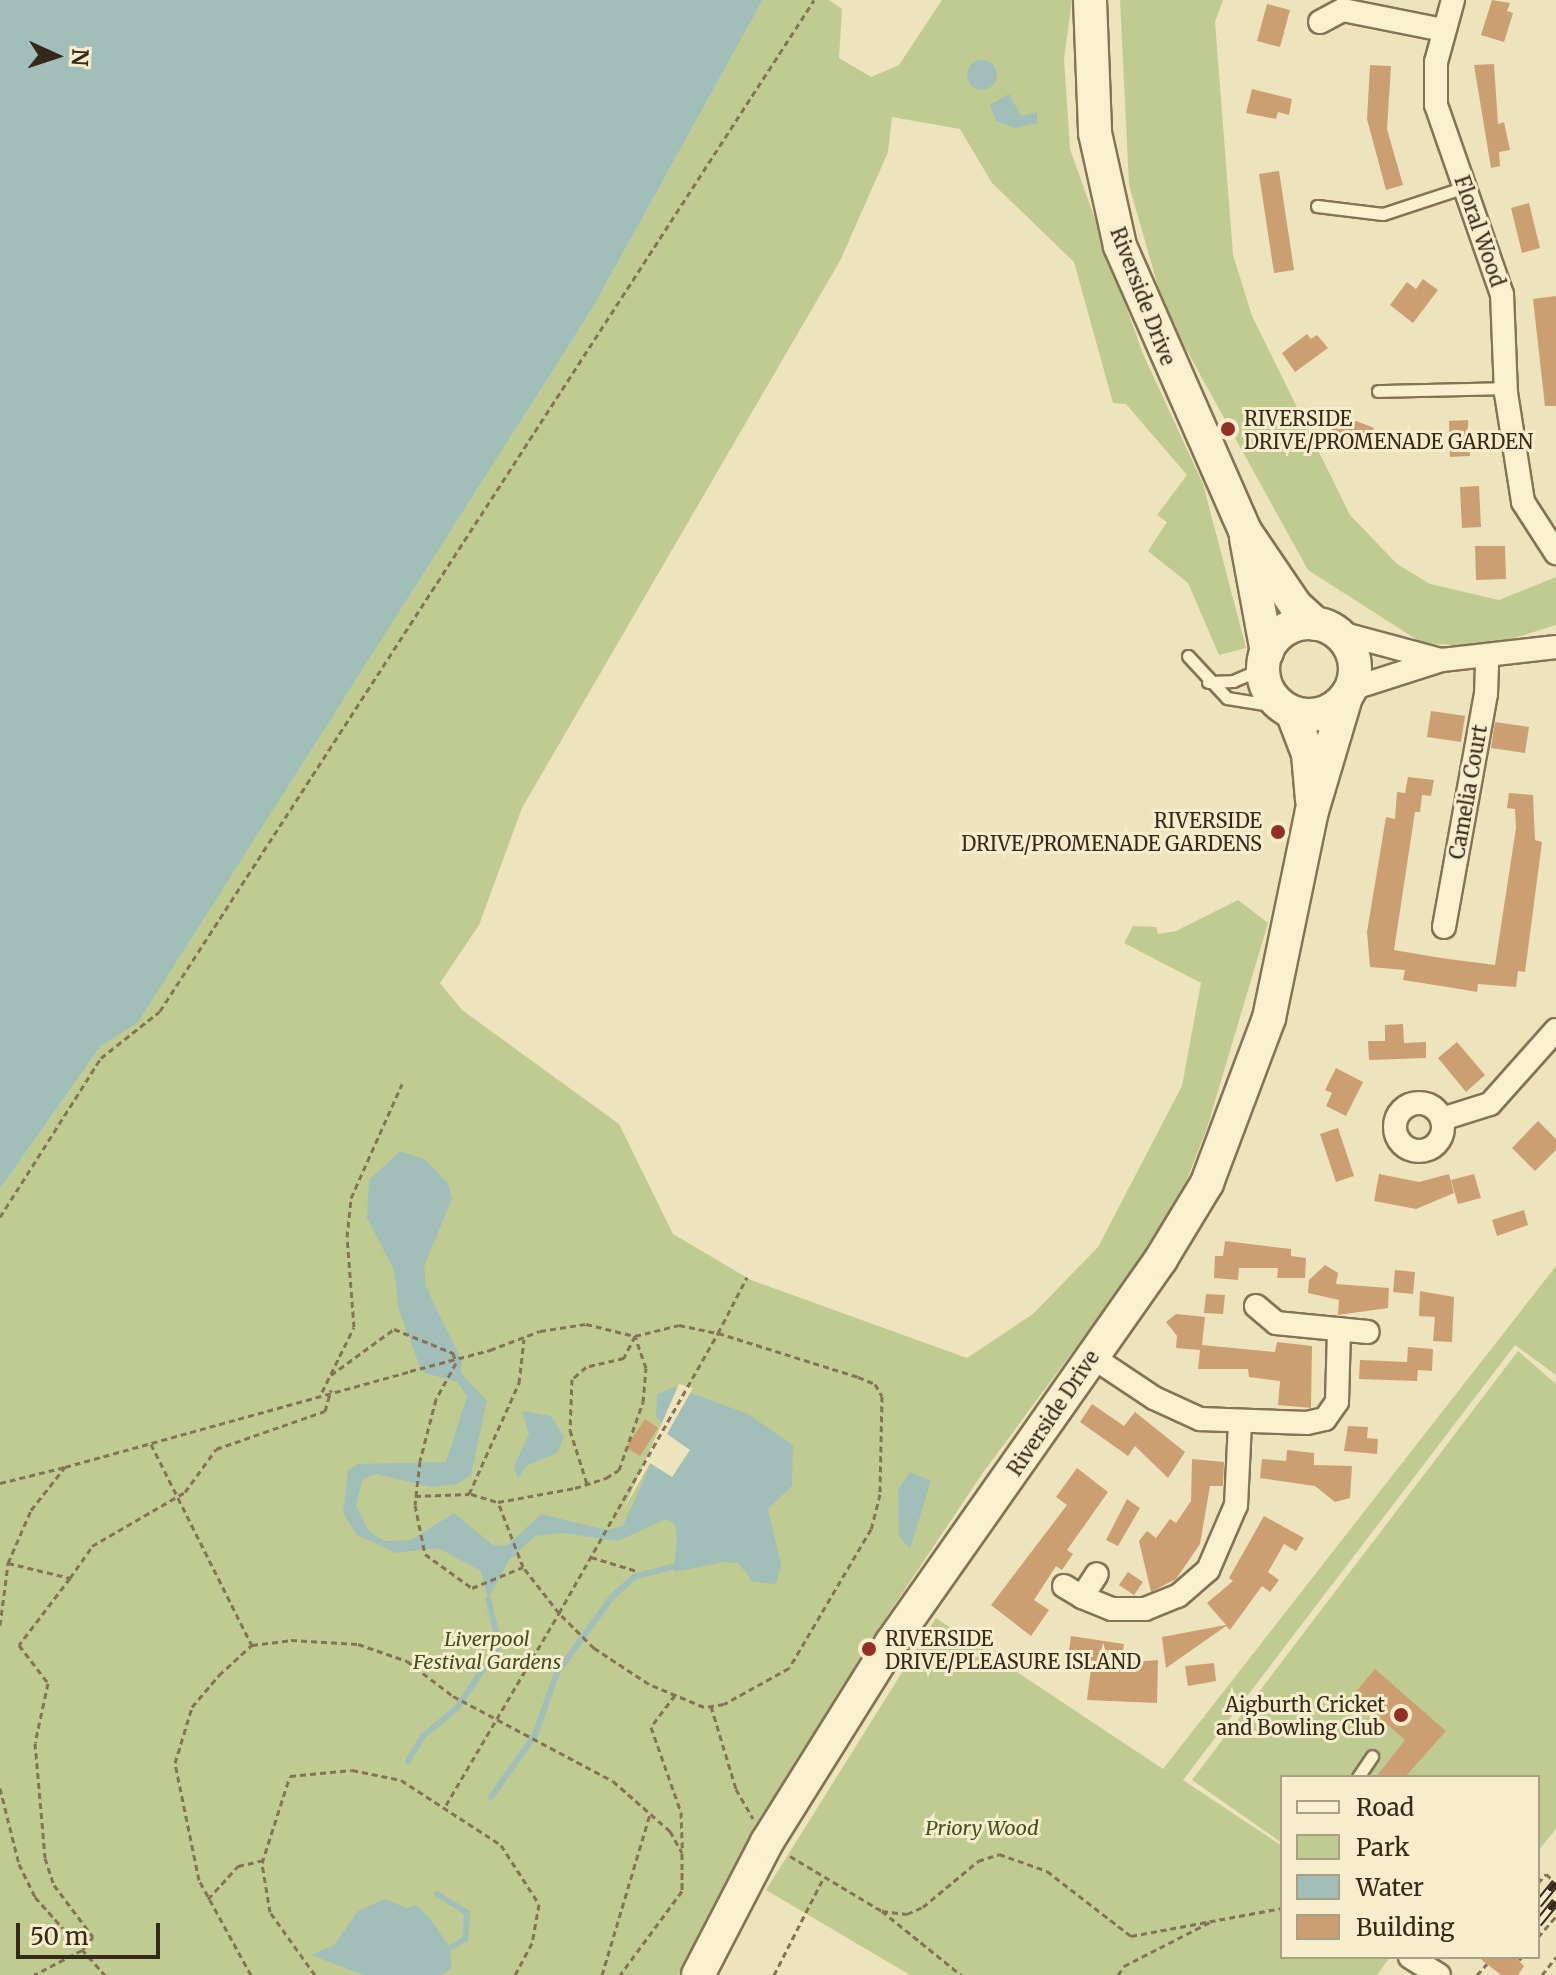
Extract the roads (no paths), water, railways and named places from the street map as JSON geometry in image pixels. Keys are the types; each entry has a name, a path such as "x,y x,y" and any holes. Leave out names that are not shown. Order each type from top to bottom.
{"street":[{"name":"Riverside Drive","path":"1090,0 1095,133 1120,246 1245,531 1289,597 1326,628"},
{"name":"Floral Wood","path":"1453,0 1443,30 1436,105 1502,294 1506,388 1523,502 1556,553"},
{"path":"1320,22 1343,10 1443,30"},
{"name":"Riverside Drive","path":"1245,531 1265,660"},
{"path":"1326,628 1354,658 1348,693"},
{"path":"1442,660 1326,628 1287,629 1265,660 1265,683 1288,709 1322,713 1348,693 1442,660 1556,647"},
{"name":"Camelia Court","path":"1444,927 1486,694 1487,657"},
{"name":"Riverside Drive","path":"698,1975 767,1842 892,1642 1207,1183 1242,1098 1269,1018 1312,811 1348,693"},
{"name":"Riverside Drive","path":"1288,709 1308,754 1312,811"},
{"path":"1442,1119 1490,1104 1556,1030"},
{"path":"1256,1306 1276,1323 1368,1332"},
{"path":"1091,1356 1176,1410 1240,1422 1325,1419 1340,1393 1339,1329"},
{"path":"1097,1574 1073,1592 1112,1609 1145,1609 1178,1596 1208,1570 1236,1505 1240,1422"},
{"path":"1413,1959 1439,1975"}],"lane":[{"path":"1317,206 1383,214 1465,187"},
{"path":"1378,391 1506,388"},
{"path":"1188,656 1208,682 1237,702 1288,709"},
{"path":"1208,682 1233,681 1265,660"},
{"path":"1359,1775 1372,1756"}],"water":[{"path":"0,0 763,0 592,309 138,1022 100,1047 0,1189"},
{"path":"982,60 993,64 997,75 993,86 982,90 971,86 967,75 971,64"},
{"path":"1009,94 1021,116 1037,112 1037,123 1014,128 996,121 990,105"},
{"path":"400,1151 426,1160 448,1184 452,1199 424,1266 426,1287 462,1361 461,1373 487,1401 471,1475 457,1484 431,1487 376,1474 363,1479 356,1505 369,1531 384,1541 411,1540 454,1513 493,1545 507,1546 541,1514 606,1530 623,1526 667,1427 656,1417 657,1394 674,1387 748,1414 793,1445 792,1486 768,1509 781,1565 776,1584 753,1582 738,1563 724,1562 674,1572 675,1525 666,1519 618,1541 562,1533 535,1536 509,1560 488,1599 481,1571 438,1548 396,1553 357,1535 343,1513 348,1470 358,1464 446,1462 467,1396 457,1382 422,1372 399,1310 394,1270 367,1218 369,1180"},
{"path":"522,1411 551,1416 564,1437 557,1453 526,1466 518,1479 514,1466 529,1434"},
{"path":"910,1472 931,1481 910,1549 899,1536 898,1490"},
{"path":"385,1899 406,1908 416,1905 429,1917 450,1948 452,1968 442,1975 363,1975 311,1955 334,1945 358,1911"}],"waterway":[{"path":"491,1797 535,1735 557,1673 612,1597 634,1577 675,1566"},
{"path":"408,1761 423,1736 457,1708 499,1645 488,1599"},
{"path":"437,1894 467,1913 465,1939 450,1948"}],"railway":[{"path":"1540,1902 1556,1882"},
{"path":"1540,1921 1556,1901"}],"place":[{"name":"RIVERSIDE DRIVE/PROMENADE GARDEN","path":"1228,429"},
{"name":"RIVERSIDE DRIVE/PROMENADE GARDENS","path":"1278,832"},
{"name":"RIVERSIDE DRIVE/PLEASURE ISLAND","path":"869,1649"},
{"name":"Aigburth Cricket and Bowling Club","path":"1401,1715"}],"park label":[{"name":"Liverpool Festival Gardens","path":"487,1650"},
{"name":"Priory Wood","path":"982,1827"}]}
